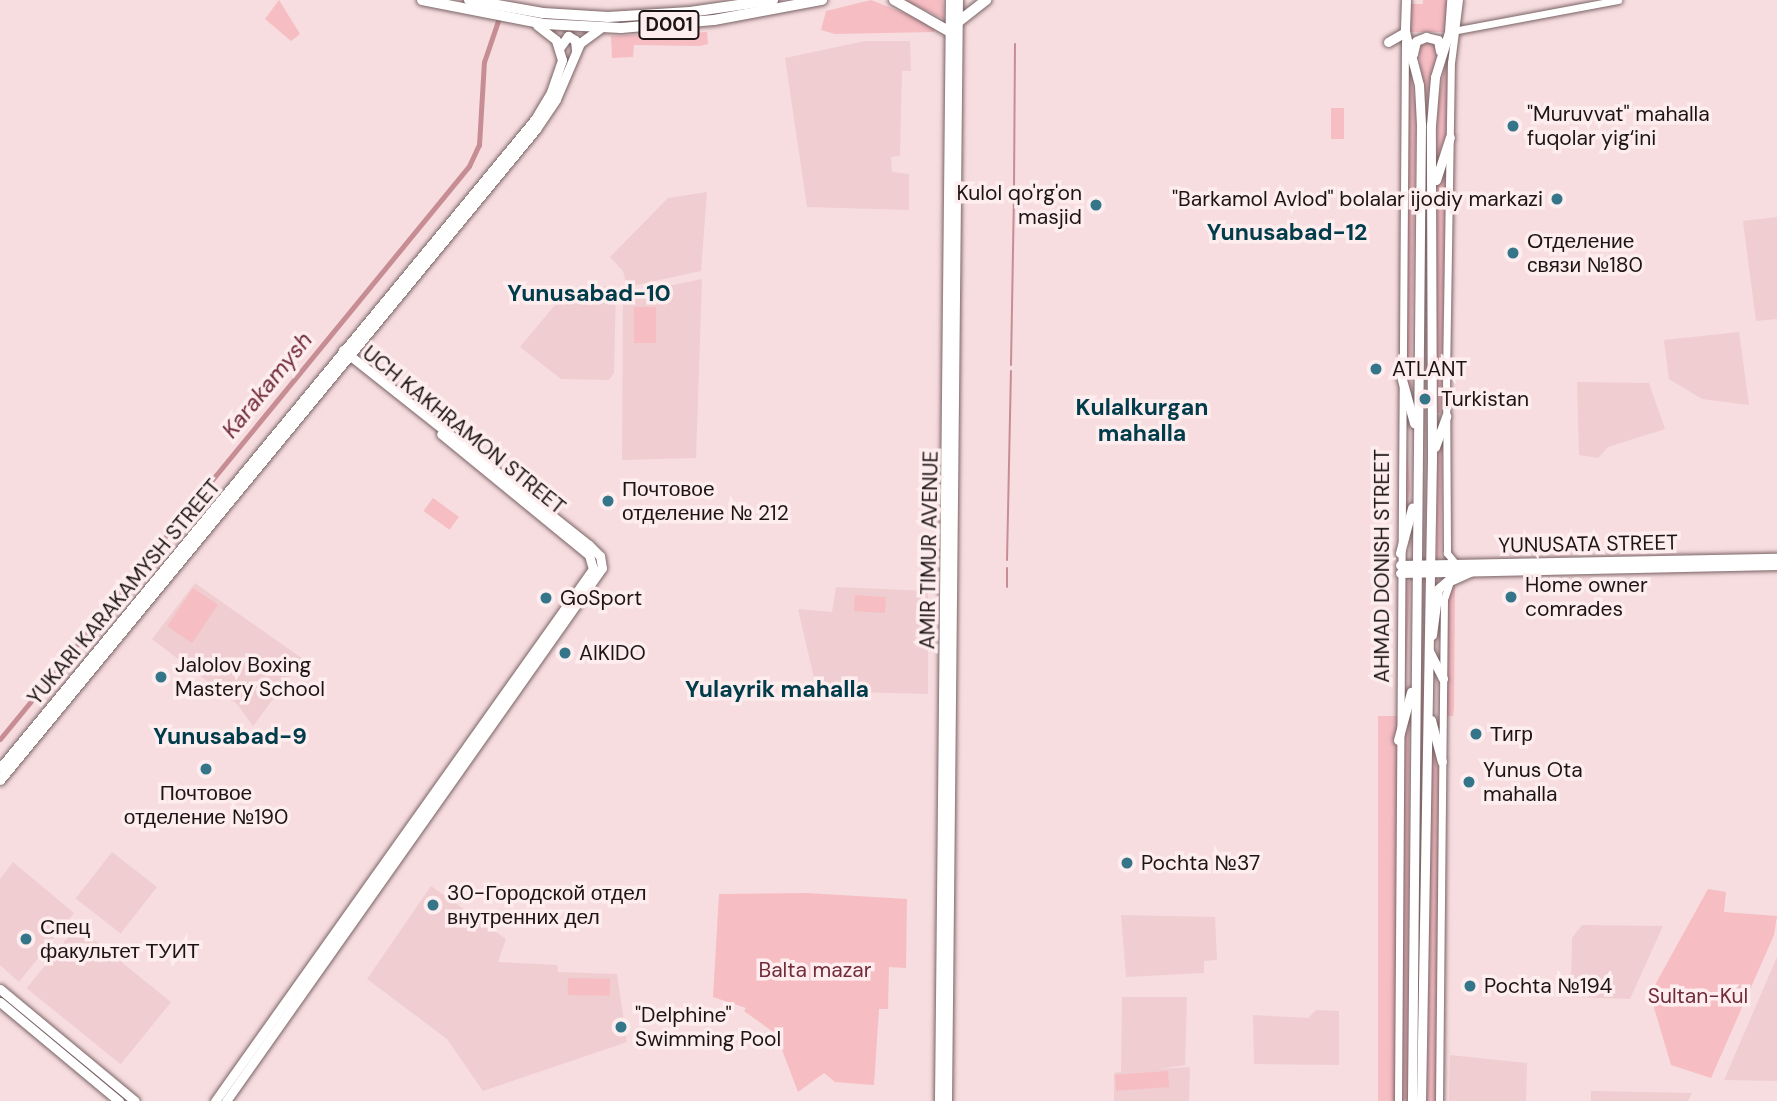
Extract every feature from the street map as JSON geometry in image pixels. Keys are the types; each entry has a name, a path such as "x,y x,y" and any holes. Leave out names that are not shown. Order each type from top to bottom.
{"highway":[{"name":"D001","path":"422,0 602,28 822,0"},
{"name":"D001","path":"469,0 494,10"},
{"name":"D001","path":"518,16 666,20 773,0"},
{"path":"894,0 951,33"},
{"path":"958,22 983,1"}],"main road":[{"name":"AMIR TIMUR AVENUE","path":"939,1101 950,0"},
{"name":"AMIR TIMUR AVENUE","path":"947,1101 958,0"},
{"name":"AHMAD DONISH STREET","path":"1406,0 1405,32 1412,55 1421,125 1412,1101"},
{"path":"1421,1101 1432,456 1432,115 1440,53 1449,32 1451,0"},
{"path":"518,16 548,31 560,48"},
{"name":"YUKARI KARAKAMYSH STREET","path":"0,768 547,115 576,50 585,37 602,28"},
{"path":"1388,42 1405,32"},
{"path":"560,48 561,40 568,36 575,40 576,50"},
{"path":"1412,55 1416,41 1426,37 1438,40 1440,53"},
{"name":"YUKARI KARAKAMYSH STREET","path":"0,780 535,118 558,75 560,48"},
{"path":"1433,199 1450,138"},
{"name":"UCH KAKHRAMON STREET","path":"226,1101 281,1017 461,758 598,576 602,562 594,550 347,353"},
{"path":"1401,376 1417,435"},
{"path":"1432,456 1446,416"},
{"path":"1400,553 1416,493"},
{"name":"YUNUSATA STREET","path":"1400,569 1777,558"},
{"name":"YUNUSATA STREET","path":"1460,568 1474,572 1777,565"},
{"path":"1443,679 1428,649 1438,589 1460,568"},
{"name":"UCH KAKHRAMON STREET","path":"215,1101 281,1017 556,629"},
{"path":"1398,740 1415,680"},
{"path":"1427,703 1442,762"},
{"path":"0,760 34,727"},
{"path":"0,989 119,1101"},
{"path":"0,1002 41,1029 132,1100"}],"street":[{"path":"1459,0 1458,30 1451,63 1446,416 1447,555 1460,568"},
{"path":"1458,30 1618,0"},
{"name":"AHMAD DONISH STREET","path":"1398,1101 1398,740 1405,32"},
{"path":"1439,1101 1444,595 1450,582 1474,572"}],"shaded area":[{"path":"865,41 910,41 911,71 902,71 900,156 891,157 892,172 909,174 909,210 807,207 785,58"},
{"path":"707,192 701,271 627,287 623,271 610,257 668,198"},
{"path":"1777,217 1777,319 1756,321 1743,221"},
{"path":"702,279 696,458 622,460 623,295"},
{"path":"616,286 614,373 609,380 561,379 520,347 570,287"},
{"path":"1739,332 1749,405 1702,399 1669,379 1664,340"},
{"path":"1577,382 1649,383 1665,429 1608,447 1598,458 1579,455"},
{"path":"195,583 303,659 253,726 237,704 152,639"},
{"path":"836,587 928,591 928,694 817,691 798,609 832,612"},
{"path":"112,852 157,887 121,934 76,898"},
{"name":"Спец факультет ТУИТ","path":"13,862 74,913 19,982 0,965 0,879"},
{"path":"431,886 506,939 498,962 557,965 558,972 617,974 627,1042 483,1091 447,1039 367,979"},
{"path":"1121,915 1215,917 1217,960 1204,961 1204,973 1126,977"},
{"path":"1582,925 1663,926 1630,999 1571,997 1572,938"},
{"path":"77,926 171,1002 121,1064 27,988"},
{"path":"1777,957 1777,1081 1724,1080"},
{"path":"1122,997 1187,997 1185,1065 1158,1069 1190,1067 1189,1101 1114,1101 1114,1073 1121,1072"},
{"path":"1316,1010 1339,1011 1339,1065 1254,1064 1253,1015 1308,1018"},
{"path":"1450,1055 1527,1063 1526,1101 1449,1101"},
{"path":"1591,1091 1692,1093 1688,1101 1591,1101"}],"green space":[{"path":"279,0 300,34 291,41 265,19"},
{"path":"871,0 936,26 934,32 835,34 821,30 826,11"},
{"path":"901,0 943,0 944,19 917,6"},
{"path":"1423,0 1448,0 1445,32 1410,32 1411,4 1423,4"},
{"path":"707,32 708,44 634,45 633,57 612,58 611,36"},
{"path":"1451,36 1446,135 1436,162 1438,101"},
{"path":"1432,40 1438,46 1426,103 1418,47"},
{"path":"1407,58 1416,104 1411,403 1404,375"},
{"path":"1331,108 1344,108 1344,139 1331,139"},
{"path":"1433,154 1446,154 1441,413 1428,413"},
{"path":"634,307 656,307 656,343 634,343"},
{"path":"1403,394 1410,488 1403,533"},
{"path":"1442,445 1441,558 1437,558 1437,456"},
{"path":"433,498 459,517 449,530 424,511"},
{"path":"1402,582 1410,582 1404,710"},
{"path":"1455,583 1454,708 1453,716 1447,716 1447,593"},
{"path":"193,588 218,605 192,643 167,626"},
{"path":"855,595 886,597 885,613 854,611"},
{"path":"1420,647 1423,706 1415,1101"},
{"path":"1378,716 1409,716 1409,1101 1378,1101"},
{"path":"1431,734 1439,769 1436,1101 1427,1101"},
{"name":"Sultan-Kul","path":"1708,889 1726,892 1724,912 1777,916 1774,935 1711,1078 1671,1065 1650,994"},
{"name":"Balta mazar","path":"807,893 907,899 906,968 889,967 888,1009 879,1009 874,1085 835,1082 824,1073 798,1092 776,1034 744,1011 746,1008 713,997 719,894"},
{"path":"568,978 610,979 610,996 568,995"},
{"path":"1168,1071 1169,1087 1116,1091 1115,1075"}],"waterway":[{"name":"Karakamysh","path":"0,739 469,166 479,145 484,62 500,15"},
{"path":"1014,187 1015,44"},
{"path":"1011,365 1014,194"},
{"path":"1007,560 1011,371"},
{"path":"1007,568 1007,587"}],"place":[{"name":"\"Muruvvat\" mahalla fuqolar yig‘ini","path":"1513,126"},
{"name":"\"Barkamol Avlod\" bolalar ijodiy markazi","path":"1557,199"},
{"name":"Kulol qo'rg'on masjid","path":"1096,205"},
{"name":"Отделение связи №180","path":"1513,253"},
{"name":"ATLANT","path":"1376,369"},
{"name":"Turkistan","path":"1425,399"},
{"name":"Почтовое отделение № 212","path":"608,501"},
{"name":"Home owner comrades","path":"1511,597"},
{"name":"GoSport","path":"546,598"},
{"name":"AIKIDO","path":"565,653"},
{"name":"Jalolov Boxing Mastery School","path":"161,677"},
{"name":"Тигр","path":"1476,734"},
{"name":"Почтовое отделение №190","path":"206,769"},
{"name":"Yunus Ota mahalla","path":"1469,782"},
{"name":"Pochta №37","path":"1127,863"},
{"name":"30-Городской отдел внутренних дел","path":"433,905"},
{"name":"Спец факультет ТУИТ","path":"26,939"},
{"name":"Pochta №194","path":"1470,986"},
{"name":"\"Delphine\" Swimming Pool","path":"621,1027"}],"district":[{"name":"Yunusabad-12","path":"1287,232"},
{"name":"Yunusabad-10","path":"589,293"},
{"name":"Kulalkurgan mahalla","path":"1142,420"},
{"name":"Yulayrik mahalla","path":"777,689"},
{"name":"Yunusabad-9","path":"230,736"}]}
